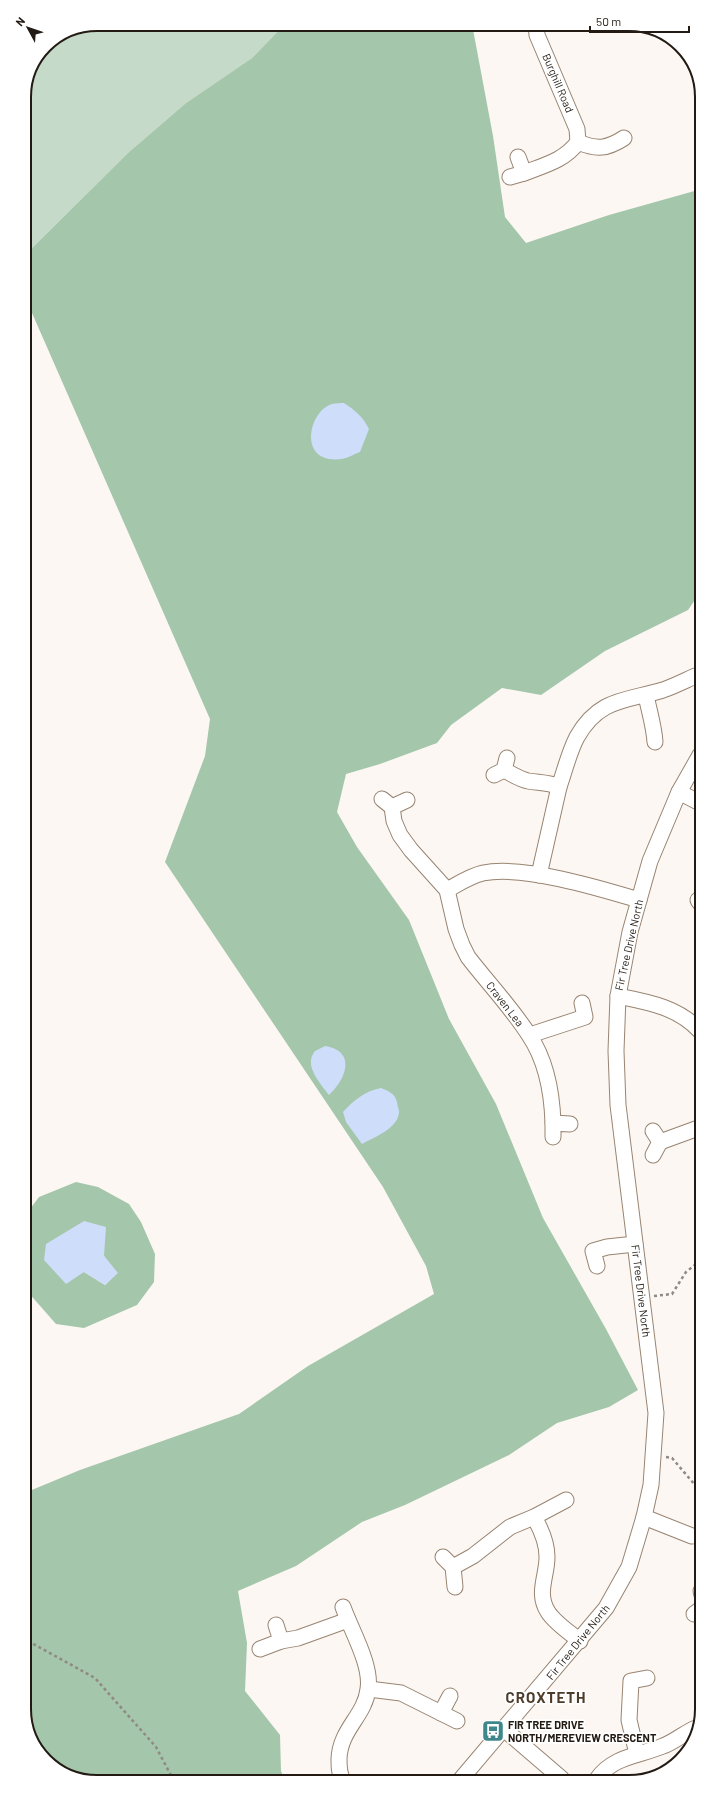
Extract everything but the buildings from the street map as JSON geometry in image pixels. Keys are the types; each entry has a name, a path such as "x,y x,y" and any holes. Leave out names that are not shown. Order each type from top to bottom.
{"street":[{"name":"Burghill Road","path":"537,31 578,129 578,142"},
{"path":"518,157 517,175 564,157 572,151 578,142 587,146 601,147 613,145 625,137"},
{"path":"539,875 559,787 571,750 577,737 586,725 610,704 625,698 646,695 665,689 695,676"},
{"path":"646,695 650,718 655,730 654,747"},
{"name":"Fir Tree Drive North","path":"465,1775 505,1730 606,1608 622,1583 635,1550 644,1517 651,1485 654,1455 656,1426 655,1401 618,1105 616,1058 618,996 630,932 650,861 679,792 695,764"},
{"path":"502,767 515,777 527,781 548,782 559,787"},
{"path":"679,792 695,800"},
{"name":"Craven Lea","path":"407,800 387,803 400,835 446,890 456,929 468,957 530,1035 545,1070 552,1108 553,1130 570,1124"},
{"path":"446,890 468,878 482,873 500,871 539,875 639,900"},
{"path":"618,996 668,1008 689,1020 695,1026"},
{"path":"530,1035 585,1017 582,1003"},
{"path":"653,1155 656,1136 695,1129"},
{"path":"597,1266 587,1254 607,1247 635,1244"},
{"path":"455,1587 448,1562 477,1553 510,1527 566,1500"},
{"path":"534,1516 544,1537 547,1549 547,1558 542,1586 544,1604 548,1613 580,1641"},
{"path":"644,1517 692,1536"},
{"path":"260,1649 281,1641 298,1638 346,1614 366,1668 368,1689 360,1712 348,1728 340,1746 339,1767 341,1775"},
{"path":"276,1625 281,1641"},
{"path":"636,1754 629,1720 626,1677 647,1678"},
{"path":"368,1689 401,1693 457,1721"},
{"path":"441,1713 450,1696"},
{"path":"505,1730 557,1775"},
{"path":"600,1775 610,1764 636,1754 664,1746 691,1731"}],"path":[{"path":"642,1297 672,1294 686,1272 695,1265"},
{"path":"654,1455 672,1458 695,1484"},
{"path":"31,1643 95,1678 156,1747 171,1775"}],"green space":[{"path":"97,31 278,31 252,58 186,103 129,152 31,249 31,93 33,80 38,68 54,47 64,40 76,35"},
{"path":"278,31 473,31 493,136 505,217 526,243 609,215 695,191 695,600 688,610 605,651 541,695 502,688 451,725 437,743 380,764 346,774 337,812 357,847 409,920 449,1019 496,1104 543,1218 606,1329 638,1390 609,1407 557,1423 509,1455 405,1505 362,1522 296,1566 238,1591 247,1643 245,1691 280,1735 281,1771 283,1775 93,1775 84,1774 68,1768 50,1756 40,1742 32,1722 31,1490 80,1470 239,1414 308,1366 434,1294 426,1266 383,1187 165,862 205,756 210,719 31,311 31,249 129,152 186,103 252,58"},
{"path":"76,1182 98,1187 129,1204 141,1222 155,1254 154,1282 137,1305 84,1328 56,1324 31,1296 31,1208 39,1197","holes":["104,1244 104,1256 117,1273 105,1285 84,1272"]}],"water":[{"path":"344,403 358,414 369,429 360,452 342,459 328,459 318,454 313,446 311,436 313,426 317,416 324,409 332,404"},
{"path":"325,1046 335,1049 342,1054 345,1060 344,1074 335,1089 329,1095 314,1074 311,1062 315,1051"},
{"path":"381,1088 395,1097 399,1111 398,1118 385,1132 362,1144 346,1122 343,1112 360,1097 370,1091"},
{"path":"84,1221 106,1227 104,1256 118,1273 105,1285 84,1272 66,1284 44,1260 46,1244"}],"place":[{"name":"FIR TREE DRIVE NORTH/MEREVIEW CRESCENT","path":"493,1731"}],"district":[{"name":"CROXTETH","path":"546,1698"}]}
